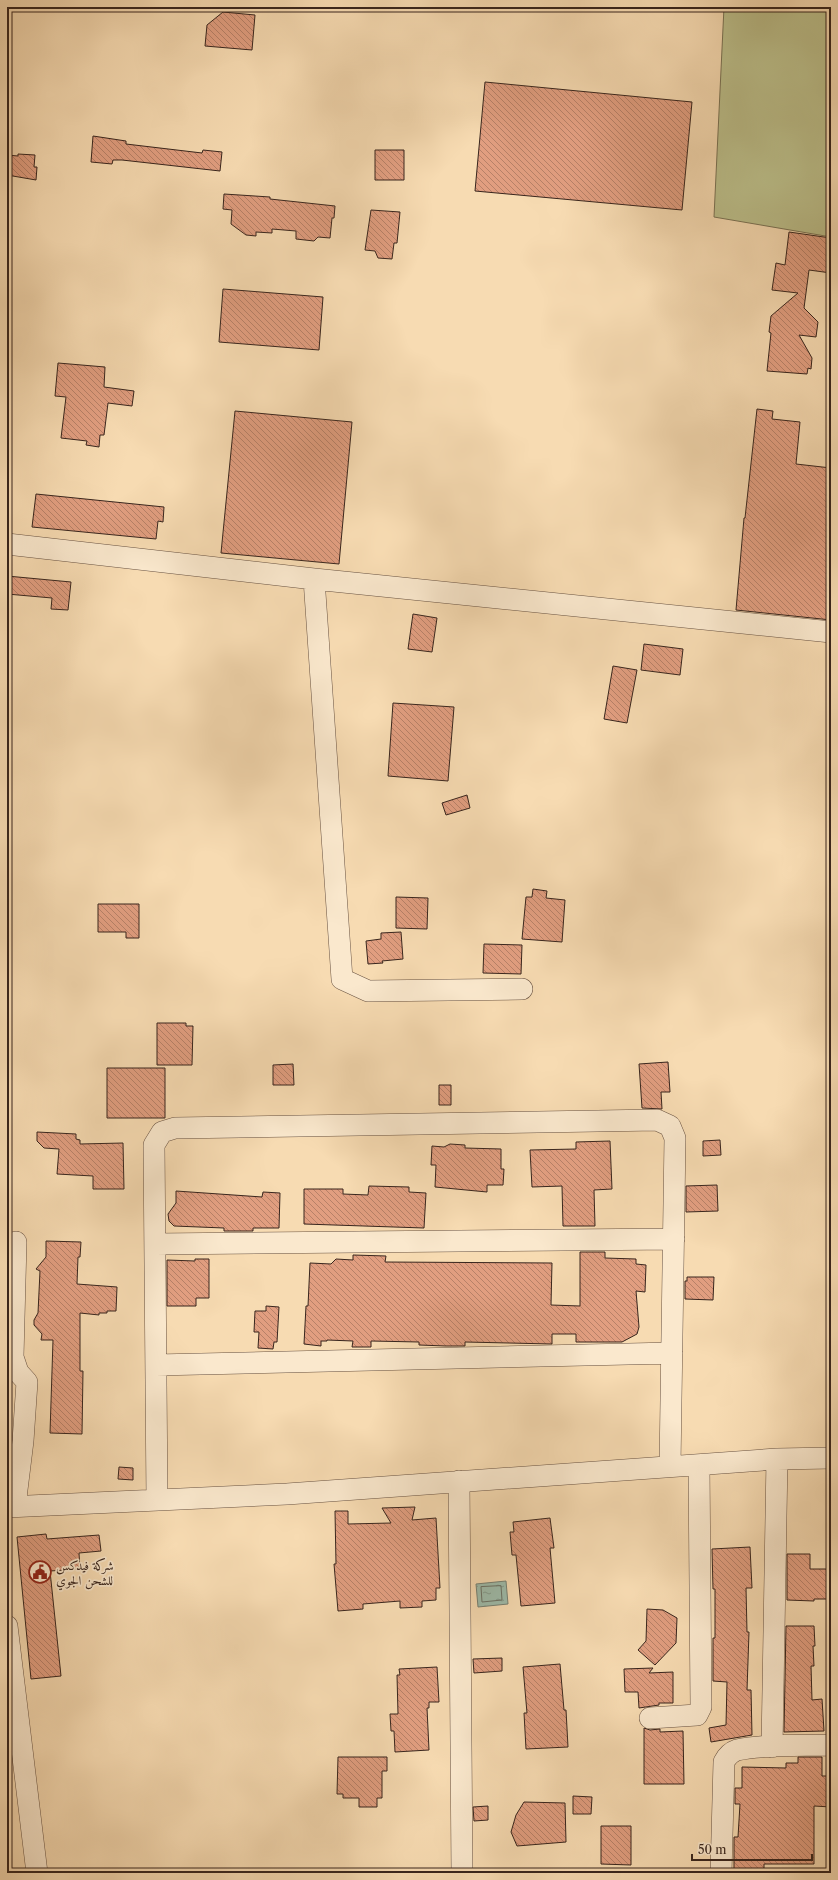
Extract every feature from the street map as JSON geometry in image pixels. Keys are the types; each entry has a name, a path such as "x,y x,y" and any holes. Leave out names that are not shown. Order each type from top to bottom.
{"street":[{"path":"7,544 314,579 831,632"},
{"path":"314,579 342,979 368,991 522,989"},
{"path":"157,1500 154,1145 162,1132 175,1128 657,1120 670,1126 675,1138 670,1466"},
{"path":"155,1244 674,1239"},
{"path":"16,1242 13,1357 18,1372 27,1382 23,1441 11,1506 287,1494 670,1466 778,1459 831,1458"},
{"path":"156,1366 672,1353"},
{"path":"772,1747 778,1459"},
{"path":"650,1718 697,1714 701,1707 699,1465"},
{"path":"459,1481 462,1873"},
{"path":"7,1626 37,1873"},
{"path":"721,1873 724,1762 728,1755 737,1750 831,1745"}],"green space":[{"path":"724,7 831,7 831,237 714,217"}],"water":[{"path":"506,1581 508,1604 478,1607 476,1584"}],"building":[{"path":"223,12 255,15 252,50 205,46 207,25"},
{"path":"485,82 692,102 682,210 475,191"},
{"path":"93,136 126,141 126,144 202,153 203,150 222,152 220,171 122,160 113,160 112,164 91,162"},
{"path":"375,150 404,150 404,180 375,180"},
{"path":"18,154 35,155 34,167 37,167 36,180 7,175 7,155 18,156"},
{"path":"224,194 270,197 270,199 335,206 330,238 318,237 314,241 296,239 296,231 272,229 272,233 256,232 256,236 246,235 231,224 232,210 223,209"},
{"path":"371,210 400,212 397,243 394,243 392,259 378,258 375,251 365,250"},
{"path":"789,232 831,238 831,273 809,270 804,308 818,322 816,337 799,335 812,358 811,369 808,368 807,374 767,371 771,333 769,332 771,316 798,293 772,290 776,263 785,265"},
{"path":"223,289 323,297 319,350 219,342"},
{"path":"58,363 105,367 104,387 134,391 132,406 108,403 104,435 100,435 99,447 86,445 87,441 61,438 66,397 55,396"},
{"path":"757,409 773,411 772,419 800,422 796,464 831,468 831,620 736,610 744,518"},
{"path":"235,411 352,422 339,564 221,553"},
{"path":"36,494 164,507 163,522 158,521 156,539 32,527"},
{"path":"7,576 71,582 68,610 51,609 52,598 7,594"},
{"path":"413,614 437,618 432,652 408,649"},
{"path":"644,644 683,649 680,675 641,670"},
{"path":"613,666 637,670 627,723 604,719"},
{"path":"393,703 454,707 448,781 388,776"},
{"path":"467,795 470,808 446,815 442,803"},
{"path":"533,889 547,891 546,898 565,900 562,942 522,939 526,897 532,897"},
{"path":"396,897 428,898 427,929 396,928"},
{"path":"98,904 139,904 139,938 126,938 126,932 98,932"},
{"path":"401,932 403,959 368,964 366,941 381,939 381,933"},
{"path":"484,944 522,945 521,974 483,973"},
{"path":"157,1023 186,1023 186,1026 193,1026 192,1065 157,1065"},
{"path":"668,1062 670,1092 661,1092 662,1109 642,1108 639,1064"},
{"path":"293,1064 294,1085 273,1085 273,1065"},
{"path":"107,1068 165,1068 165,1118 107,1118"},
{"path":"439,1085 451,1085 451,1105 439,1105"},
{"path":"37,1132 76,1134 76,1139 80,1140 80,1144 123,1143 124,1189 93,1189 93,1176 57,1174 59,1149 44,1148 37,1141"},
{"path":"720,1140 721,1155 703,1156 703,1141"},
{"path":"610,1141 612,1189 594,1190 595,1226 563,1226 562,1186 532,1187 530,1150 576,1149 576,1142"},
{"path":"450,1144 465,1145 465,1148 501,1149 501,1169 504,1169 503,1185 487,1185 487,1192 435,1187 436,1165 431,1165 432,1146 444,1147"},
{"path":"717,1185 718,1211 686,1212 686,1186"},
{"path":"369,1186 409,1187 409,1192 426,1193 424,1228 304,1224 304,1189 343,1189 343,1194 368,1195"},
{"path":"176,1191 262,1197 263,1192 280,1193 279,1228 253,1228 253,1231 224,1231 224,1228 174,1226 169,1221 168,1214 176,1203"},
{"path":"46,1241 81,1242 80,1257 78,1257 77,1284 117,1287 116,1311 107,1311 107,1313 99,1313 99,1315 80,1313 80,1371 83,1371 82,1434 50,1433 53,1340 41,1340 42,1334 34,1325 34,1320 38,1313 40,1271 36,1269 46,1257"},
{"path":"580,1252 605,1252 605,1258 636,1259 636,1264 646,1265 645,1292 636,1291 639,1327 637,1334 622,1342 576,1342 576,1334 552,1334 552,1344 465,1342 465,1346 446,1346 419,1345 419,1342 371,1341 371,1347 352,1347 353,1341 327,1340 321,1341 321,1346 304,1344 310,1263 331,1264 336,1259 353,1260 353,1255 386,1256 385,1262 552,1263 551,1305 580,1306"},
{"path":"195,1259 209,1259 209,1298 196,1298 196,1306 167,1306 167,1260 195,1261"},
{"path":"687,1277 714,1277 713,1300 685,1299 685,1281 687,1281"},
{"path":"266,1306 279,1307 277,1342 274,1342 273,1349 258,1348 259,1332 254,1332 255,1311 266,1311"},
{"path":"119,1467 133,1468 133,1480 118,1479"},
{"path":"415,1507 412,1520 436,1518 440,1588 436,1588 436,1600 422,1601 422,1607 400,1608 400,1601 363,1604 363,1609 338,1611 334,1564 336,1564 335,1511 348,1511 348,1524 391,1523 382,1508"},
{"path":"550,1518 554,1548 550,1548 555,1603 521,1606 516,1555 512,1555 510,1532 514,1532 513,1522"},
{"path":"46,1534 47,1539 99,1535 101,1551 79,1553 80,1569 50,1571 61,1676 31,1679 17,1537"},
{"path":"750,1547 752,1588 746,1588 747,1632 749,1632 747,1690 751,1690 752,1735 711,1742 709,1728 726,1725 727,1682 713,1681 715,1589 713,1589 712,1549"},
{"path":"787,1554 810,1554 810,1569 831,1569 831,1599 814,1599 814,1601 787,1600"},
{"path":"647,1609 663,1610 677,1618 676,1643 655,1665 638,1650 646,1641"},
{"path":"786,1626 814,1626 814,1666 811,1666 812,1700 822,1699 824,1731 784,1732"},
{"path":"502,1658 502,1671 474,1673 473,1659"},
{"path":"560,1664 564,1710 566,1710 568,1747 526,1749 524,1713 527,1713 523,1667"},
{"path":"437,1667 439,1702 429,1702 429,1708 427,1708 429,1750 395,1752 394,1731 391,1731 390,1714 398,1714 397,1675 400,1675 399,1669"},
{"path":"653,1668 649,1673 673,1672 673,1703 659,1703 659,1705 639,1708 638,1692 625,1692 624,1669"},
{"path":"644,1728 650,1730 660,1729 660,1732 683,1731 684,1784 644,1784"},
{"path":"338,1757 387,1757 387,1771 382,1771 382,1798 377,1798 377,1807 359,1807 359,1798 343,1798 343,1794 337,1794"},
{"path":"798,1757 822,1757 822,1776 831,1776 831,1807 814,1806 814,1864 764,1864 764,1873 734,1873 734,1837 738,1837 740,1804 735,1804 735,1788 742,1788 742,1767 786,1768 786,1763 798,1763"},
{"path":"573,1796 592,1797 591,1814 573,1814"},
{"path":"524,1802 565,1803 566,1842 517,1846 511,1832 516,1815"},
{"path":"488,1806 488,1820 474,1821 473,1807"},
{"path":"601,1826 631,1826 631,1865 601,1864"}],"place":[{"name":"شركة فيدكس للشحن الجوي","path":"40,1572"}]}
